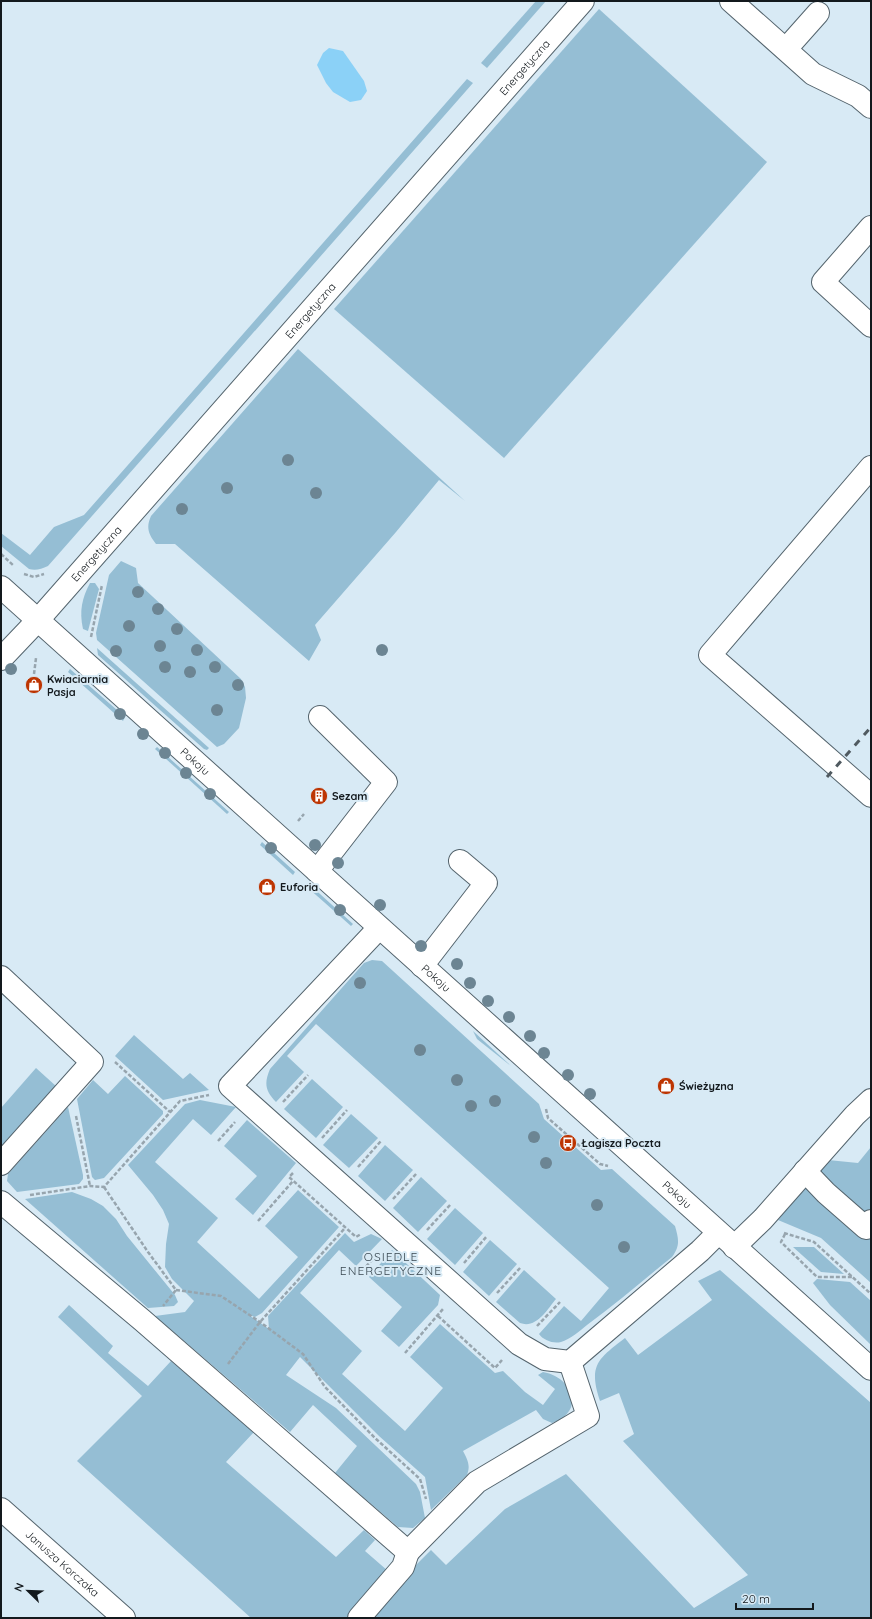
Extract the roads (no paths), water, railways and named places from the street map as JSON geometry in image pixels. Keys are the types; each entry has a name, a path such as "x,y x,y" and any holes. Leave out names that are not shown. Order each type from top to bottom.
{"street":[{"name":"Energetyczna","path":"1,659 38,620 583,1"},
{"path":"732,1 813,74 858,96 871,107"},
{"path":"786,50 818,13"},
{"path":"871,227 823,282 871,326"},
{"path":"871,467 710,655 871,796"},
{"name":"Pokoju","path":"1,587 734,1247 871,1368"},
{"path":"317,871 386,782 320,717"},
{"path":"422,966 486,883 460,861"},
{"path":"379,928 230,1086 519,1344 545,1359 570,1362 700,1251 718,1232"},
{"path":"1,977 92,1062 1,1164"},
{"path":"734,1247 763,1219 855,1115 871,1100"},
{"path":"805,1172 826,1193 866,1228 871,1221"},
{"path":"1,1202 147,1325 408,1552"},
{"path":"359,1618 403,1567 408,1552 477,1482 588,1416 570,1362"},
{"name":"Janusza Korczaka","path":"1,1509 124,1618"}],"railway":[{"path":"827,777 871,727"}],"place":[{"name":"Kwiaciarnia Pasja","path":"34,685"},
{"name":"Sezam","path":"319,796"},
{"name":"Euforia","path":"267,887"},
{"name":"Świeżyzna","path":"666,1086"},
{"name":"Łagisza Poczta","path":"568,1143"}],"district":[{"name":"OSIEDLE ENERGETYCZNE","path":"391,1263"}]}
